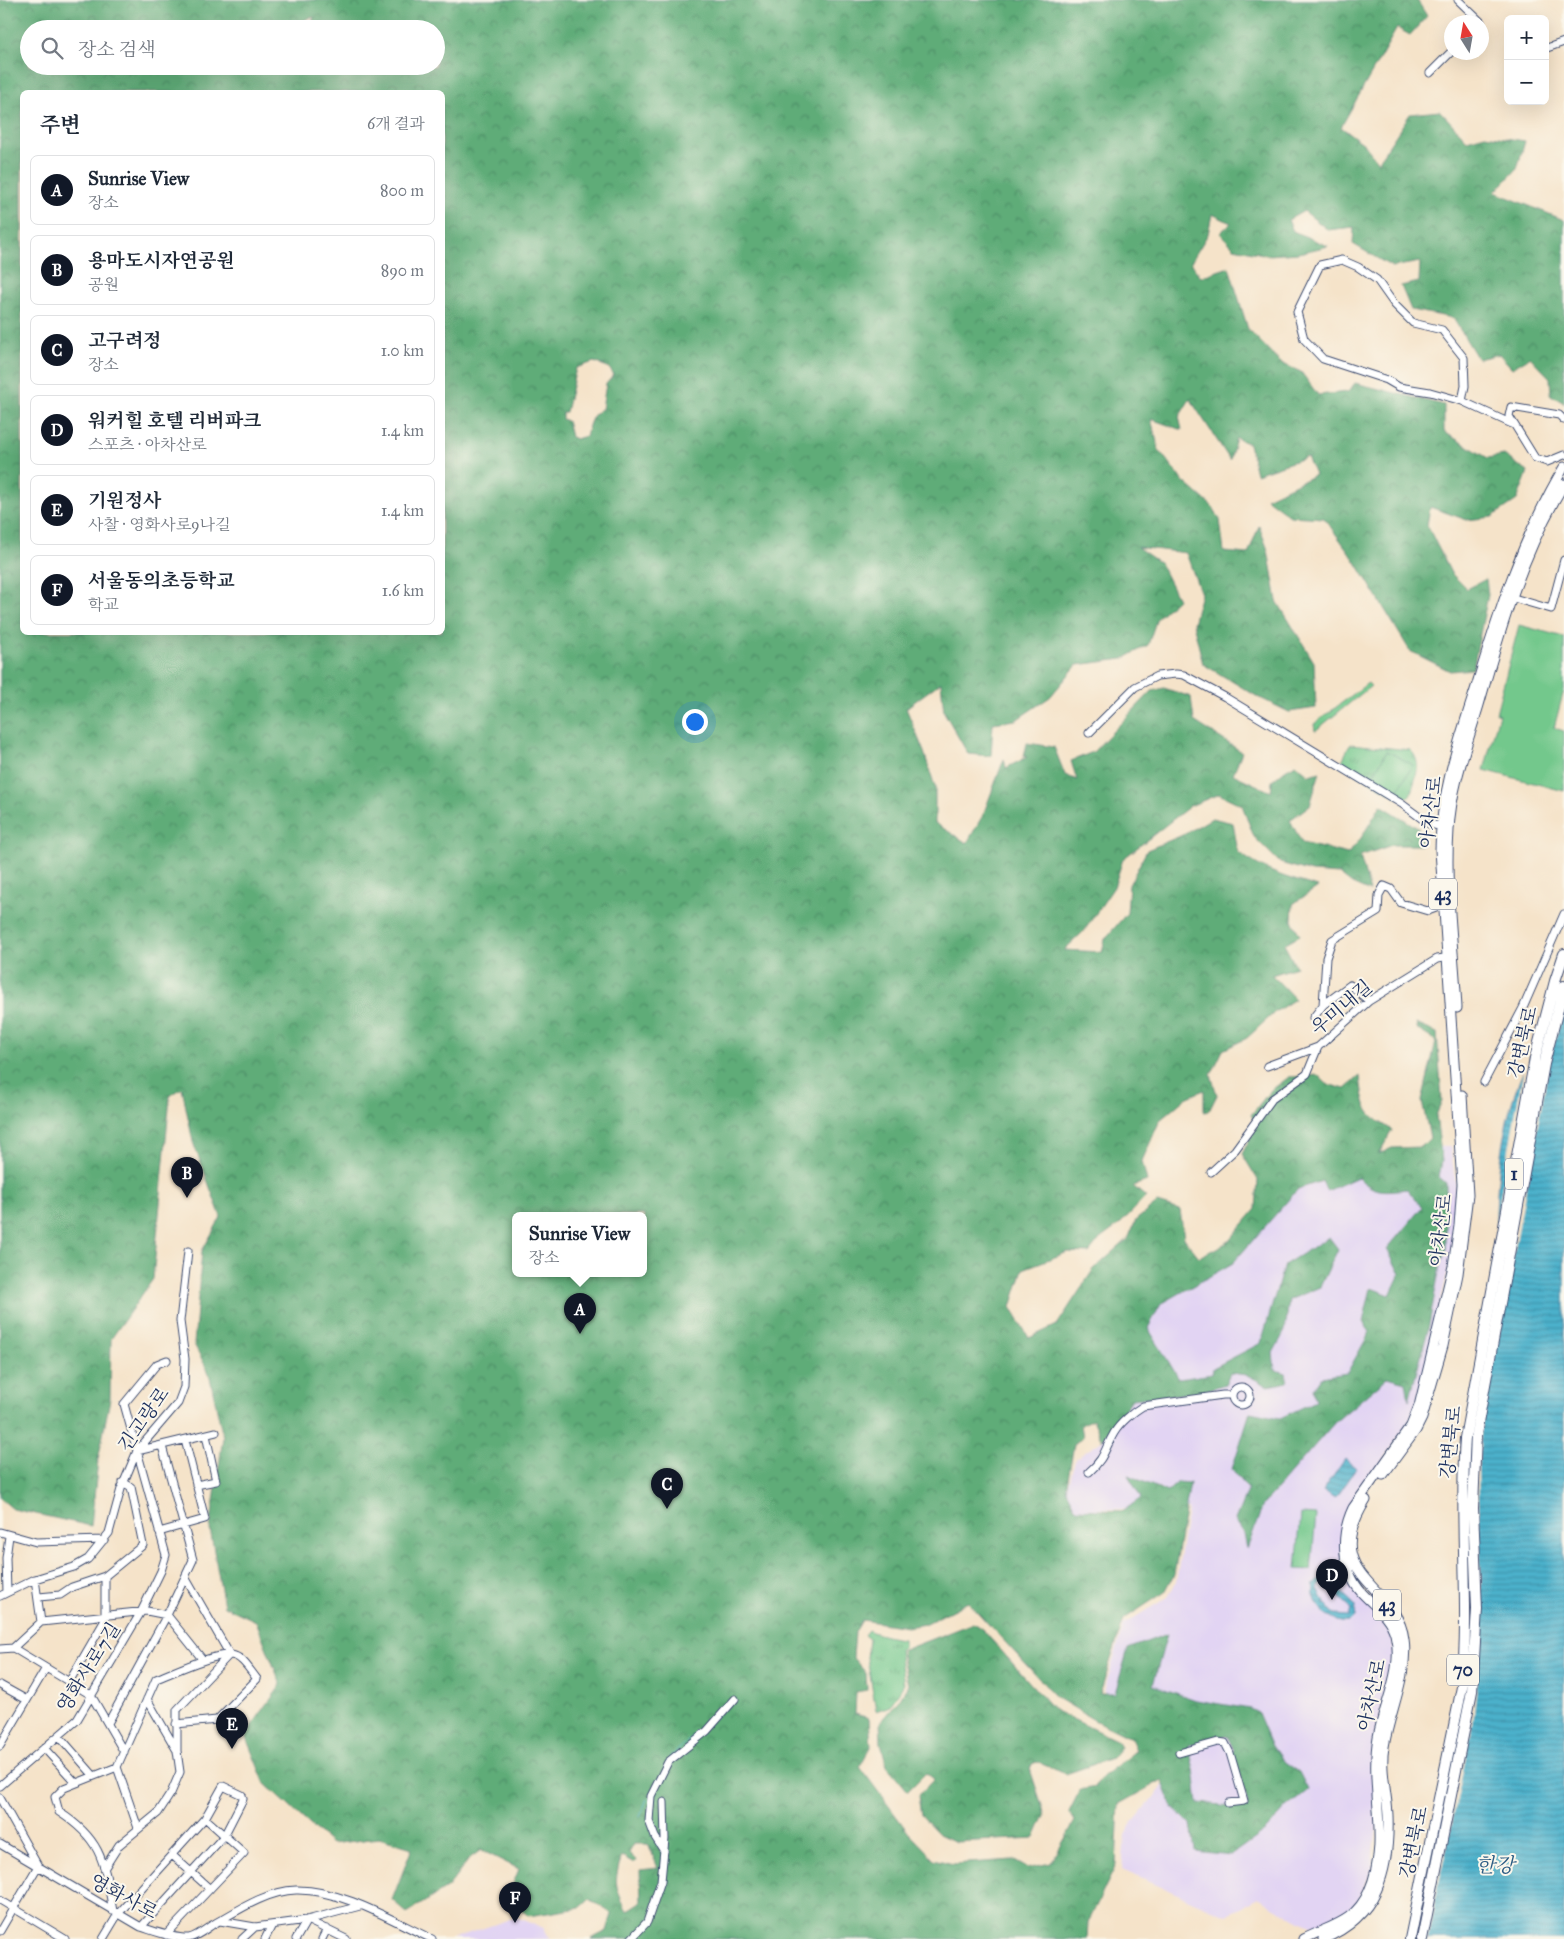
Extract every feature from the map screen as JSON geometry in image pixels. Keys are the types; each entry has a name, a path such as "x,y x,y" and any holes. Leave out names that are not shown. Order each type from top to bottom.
{"highway":[{"name":"강변북로","path":"1410,1939 1462,1687 1466,1616 1462,1475 1465,1438 1535,1058 1564,954"},
{"name":"강변북로","path":"1422,1939 1472,1691 1477,1609 1474,1475 1476,1434 1544,1064 1564,986"}],"main road":[{"name":"아차산로","path":"1323,1939 1349,1927 1366,1910 1376,1893 1388,1840 1388,1813 1383,1766 1384,1748 1401,1674 1404,1639 1401,1626 1392,1610 1368,1585 1358,1571 1353,1560 1351,1533 1360,1509 1368,1496 1416,1430 1432,1388 1458,1274 1466,1220 1468,1180 1464,1114 1444,905 1445,827 1470,706 1503,598 1542,504 1564,467"},
{"name":"아차산로","path":"1452,788 1463,757 1510,597 1534,540 1564,484"},
{"name":"아차산로","path":"1304,1939 1348,1919 1359,1908 1369,1891 1375,1868 1380,1836 1376,1758 1378,1737 1396,1667 1397,1650 1394,1633 1388,1618 1381,1608 1362,1593 1351,1578 1345,1557 1344,1538 1346,1522 1353,1508 1411,1426 1419,1406 1453,1266 1459,1226 1462,1184 1444,840"}],"street":[{"path":"1458,0 1474,15"},
{"path":"1549,47 1564,42"},
{"path":"1430,73 1444,59"},
{"path":"1462,401 1465,386 1464,358 1442,330 1413,323 1394,304 1377,280 1358,267 1342,260 1320,265 1296,312 1304,340 1323,359 1387,380 1399,387 1430,392 1462,401 1512,424"},
{"path":"1564,420 1559,415 1512,407 1509,416 1512,424 1535,458 1547,462 1564,456"},
{"path":"1510,597 1551,609 1564,560"},
{"path":"1089,733 1135,687 1156,676 1184,675 1225,697 1402,804 1429,824 1445,827"},
{"path":"1323,1005 1326,958 1332,940 1378,912 1379,895 1384,886 1391,889 1401,903 1428,911 1444,905"},
{"path":"1484,1082 1523,1008 1564,914"},
{"name":"우미내길","path":"1211,1172 1235,1150 1272,1099 1307,1074 1318,1047 1368,1001 1437,959 1450,957"},
{"path":"1313,1018 1323,1005 1350,986 1368,1001"},
{"path":"1267,1066 1318,1047"},
{"name":"긴고랑로","path":"4,1594 35,1579 74,1567 88,1559 109,1533 124,1482 137,1451 178,1403 184,1387 185,1359 180,1321 188,1251"},
{"name":"영화사로7길","path":"0,1786 77,1720 141,1612 161,1571 166,1555 124,1404 157,1364 167,1360"},
{"path":"1090,1472 1102,1461 1115,1431 1135,1411 1143,1406 1223,1395 1232,1396"},
{"path":"137,1451 216,1432"},
{"path":"196,1485 216,1481 206,1435"},
{"path":"159,1532 205,1519 185,1440"},
{"path":"108,1724 167,1615 192,1560 162,1446"},
{"path":"39,1597 60,1595 72,1587 104,1576 142,1545 130,1487 124,1482"},
{"path":"0,1532 36,1542 104,1540"},
{"path":"4,1594 3,1557 9,1536"},
{"path":"69,1682 105,1620 104,1576"},
{"path":"185,1577 230,1655"},
{"path":"35,1579 41,1622"},
{"path":"13,1648 41,1622 141,1612 167,1615 203,1660"},
{"path":"0,1649 13,1648 91,1695 124,1752"},
{"path":"105,1867 119,1845 158,1813 170,1793 180,1772 176,1724 178,1710 230,1655"},
{"path":"115,1912 105,1867 93,1841 80,1825 59,1812 55,1797 64,1788 117,1767 156,1679 203,1660 230,1655 237,1656 257,1679 217,1720 176,1724"},
{"path":"0,1746 46,1668"},
{"path":"0,1685 27,1700"},
{"path":"147,1699 177,1750"},
{"path":"664,1851 655,1837 649,1821 651,1796 668,1762 708,1731 735,1699"},
{"name":"영화사로7길","path":"59,1736 94,1776"},
{"path":"1179,1752 1218,1742 1225,1743 1230,1753 1244,1801 1228,1803"},
{"path":"44,1748 76,1784"},
{"path":"117,1767 138,1828"},
{"path":"102,1939 115,1912 172,1855 205,1818 223,1786 242,1795 243,1799 224,1836 141,1927"},
{"path":"0,1798 38,1866 0,1931"},
{"path":"631,1939 647,1922 661,1881 664,1851 664,1802"},
{"path":"166,1935 244,1853 205,1818"},
{"name":"영화사로","path":"0,1844 141,1927 166,1935 189,1939 264,1898 295,1890 320,1892 360,1906 432,1939"},
{"path":"172,1855 210,1889"},
{"path":"0,1900 65,1939"},
{"path":"219,1921 254,1927 307,1920 360,1906"},
{"path":"307,1920 346,1939"},
{"path":"296,1939 307,1920"},
{"path":"266,1939 272,1925"},
{"path":"242,1939 254,1927"},
{"path":"322,1939 327,1929"}],"shaded area":[{"path":"1450,1146 1456,1185 1451,1257 1416,1406 1408,1424 1350,1507 1342,1522 1342,1561 1348,1578 1385,1618 1393,1640 1394,1658 1375,1736 1377,1827 1372,1868 1358,1902 1346,1914 1312,1927 1258,1898 1226,1915 1122,1870 1125,1835 1130,1826 1161,1789 1179,1752 1110,1707 1104,1691 1124,1624 1168,1597 1176,1582 1188,1509 1076,1509 1066,1490 1076,1458 1102,1441 1131,1399 1142,1315 1299,1189 1425,1149"},
{"path":"516,1917 544,1928 550,1939 452,1939"}],"green space":[{"path":"0,0 1417,0 1427,16 1410,35 1397,28 1341,127 1364,144 1378,162 1410,114 1440,111 1467,140 1485,135 1525,141 1517,169 1495,192 1564,220 1564,403 1551,395 1550,378 1530,357 1512,368 1499,354 1478,359 1453,318 1411,310 1401,286 1419,282 1420,262 1392,267 1353,244 1354,227 1328,230 1304,211 1288,220 1293,231 1328,246 1299,253 1268,255 1234,248 1220,233 1231,223 1212,214 1208,234 1191,262 1200,277 1229,267 1248,329 1281,363 1301,372 1318,395 1348,392 1355,383 1444,405 1444,432 1488,458 1504,455 1528,472 1517,500 1492,517 1467,520 1430,507 1427,525 1451,573 1467,589 1486,579 1488,595 1473,669 1450,671 1410,651 1354,559 1324,518 1290,516 1266,498 1315,475 1307,457 1256,474 1249,444 1236,438 1230,460 1190,399 1179,417 1182,430 1151,419 1159,450 1182,480 1213,507 1220,520 1224,552 1248,554 1259,526 1268,550 1277,601 1314,662 1316,708 1289,712 1258,697 1203,664 1193,623 1201,594 1186,553 1137,547 1160,563 1178,599 1157,618 1148,645 1123,659 1077,665 1050,697 1016,720 993,723 991,756 968,754 944,712 941,682 906,708 924,752 935,787 935,823 967,843 983,815 1004,759 1006,768 1027,757 1024,756 1027,743 1054,747 1065,775 1077,780 1071,761 1093,752 1152,691 1164,688 1191,697 1194,721 1242,752 1233,774 1271,792 1272,781 1296,764 1309,775 1320,772 1310,805 1290,820 1302,843 1348,854 1361,838 1381,805 1418,828 1422,845 1392,845 1360,856 1370,892 1352,884 1339,874 1312,872 1280,863 1254,837 1242,805 1219,794 1190,806 1123,859 1114,887 1084,931 1064,950 1102,952 1105,939 1127,913 1129,885 1147,850 1185,834 1212,818 1233,823 1238,852 1248,859 1276,874 1318,887 1293,904 1292,921 1300,935 1284,944 1296,967 1272,975 1295,999 1275,1012 1247,1038 1223,1050 1211,1075 1217,1095 1209,1111 1204,1112 1204,1090 1186,1098 1160,1120 1142,1161 1147,1181 1133,1186 1146,1197 1119,1225 1100,1239 1089,1253 1068,1252 1023,1269 1011,1307 1029,1338 1057,1325 1093,1270 1128,1239 1136,1220 1157,1203 1180,1210 1184,1238 1199,1257 1228,1242 1256,1209 1258,1180 1242,1154 1257,1125 1251,1115 1270,1091 1289,1077 1318,1075 1327,1084 1345,1089 1360,1076 1364,1103 1367,1109 1376,1119 1392,1130 1379,1154 1392,1148 1421,1147 1430,1138 1422,1101 1436,1041 1418,1030 1416,1024 1437,1033 1442,1100 1436,1116 1442,1161 1439,1177 1446,1183 1446,1250 1440,1266 1428,1330 1409,1400 1406,1382 1388,1377 1336,1421 1263,1505 1247,1549 1244,1533 1235,1520 1248,1489 1232,1469 1250,1412 1280,1418 1316,1401 1313,1389 1321,1377 1347,1373 1370,1332 1363,1322 1371,1288 1390,1295 1400,1274 1387,1249 1422,1207 1407,1189 1386,1191 1375,1189 1358,1177 1327,1191 1322,1181 1298,1189 1233,1263 1161,1304 1148,1328 1179,1379 1212,1374 1213,1368 1261,1343 1284,1265 1329,1237 1338,1249 1320,1287 1289,1300 1285,1331 1273,1353 1275,1370 1286,1373 1288,1382 1268,1386 1247,1375 1230,1373 1225,1384 1201,1392 1132,1399 1102,1441 1093,1419 1081,1425 1083,1437 1074,1444 1066,1490 1076,1509 1123,1511 1141,1498 1128,1475 1167,1492 1178,1482 1190,1483 1174,1575 1165,1592 1124,1619 1100,1693 1115,1693 1128,1649 1167,1634 1153,1685 1196,1700 1250,1709 1258,1713 1272,1746 1282,1760 1299,1772 1308,1790 1286,1808 1266,1830 1231,1855 1195,1851 1191,1824 1173,1808 1162,1780 1119,1804 1116,1865 1088,1923 1087,1939 591,1939 607,1931 612,1914 590,1899 580,1908 528,1916 508,1896 519,1869 481,1850 470,1858 448,1887 407,1913 392,1900 412,1848 379,1838 331,1844 265,1784 245,1735 281,1685 256,1621 224,1606 210,1529 223,1437 209,1373 194,1344 202,1251 221,1217 193,1142 182,1088 170,1096 153,1279 111,1339 110,1399 98,1460 91,1526 13,1509 0,1498","holes":["594,362 608,367 614,375 606,384 602,409 595,413 589,424 586,436 576,439 571,437 567,421 562,419 562,412 566,412 576,368","968,1602 1056,1697 1094,1720 1131,1738 1136,1750 1102,1778 1095,1787 1080,1790 1069,1812 1075,1821 1051,1863 1027,1868 1013,1860 953,1864 934,1859 908,1832 860,1767 871,1747 869,1718 855,1714 856,1692 867,1690 866,1673 853,1658 855,1632 862,1620 907,1627 925,1624","1227,1736 1234,1750 1232,1753 1248,1804 1234,1806 1198,1803 1194,1769 1188,1745","634,1844 648,1844 658,1868 640,1870 641,1902 627,1911 620,1896 616,1878 622,1856 634,1863 636,1860 629,1853"]},
{"path":"1519,625 1564,637 1564,690 1554,728 1564,731 1564,791 1484,770 1499,714 1496,713"},
{"path":"1368,683 1371,686 1315,731 1314,724"},
{"path":"1350,744 1410,750 1416,760 1417,772 1410,796 1401,799 1342,765"},
{"path":"1387,751 1413,765 1397,792 1372,777"},
{"path":"1301,1514 1316,1515 1311,1570 1296,1569"},
{"path":"973,1623 982,1629 1054,1710 1118,1741 1121,1747 1112,1758 1066,1774 1037,1762 1032,1764 1030,1769 1045,1815 1035,1838 956,1842 939,1834 921,1815 918,1796 934,1779 926,1773 908,1791 887,1766 881,1744 880,1722 899,1700 908,1685 901,1651"},
{"path":"868,1630 885,1636 903,1639 903,1648 899,1650 904,1684 890,1706 876,1711 867,1658 869,1639 864,1635"}],"water":[{"name":"한강","path":"1564,976 1564,1939 1409,1939 1453,1703 1496,1238 1500,1159 1508,1119 1519,1082"},
{"path":"1345,1459 1356,1468 1335,1498 1323,1491"},
{"path":"1329,1576 1335,1580 1339,1590 1356,1606 1355,1617 1350,1622 1343,1622 1329,1617 1318,1605 1315,1599 1314,1584 1322,1578","holes":["1329,1581 1336,1594 1351,1608 1349,1616 1335,1615 1326,1604 1323,1605 1325,1603 1318,1588 1321,1584"]}],"pier":[{"path":"1564,973 1564,1006 1550,1059 1481,1431 1478,1468 1482,1629 1473,1724 1427,1939 1407,1939 1448,1721 1457,1648 1455,1520 1459,1428 1466,1383 1525,1062"}],"waterway":[{"path":"669,1758 716,1716"},
{"path":"640,1817 647,1799"}],"place":[{"name":"용마도시자연공원","path":"187,1198"},
{"name":"Sunrise View","path":"580,1334"},
{"name":"고구려정","path":"667,1509"},
{"name":"워커힐 호텔 리버파크","path":"1332,1600"},
{"name":"기원정사","path":"232,1749"},
{"name":"서울동의초등학교","path":"515,1923"}]}
